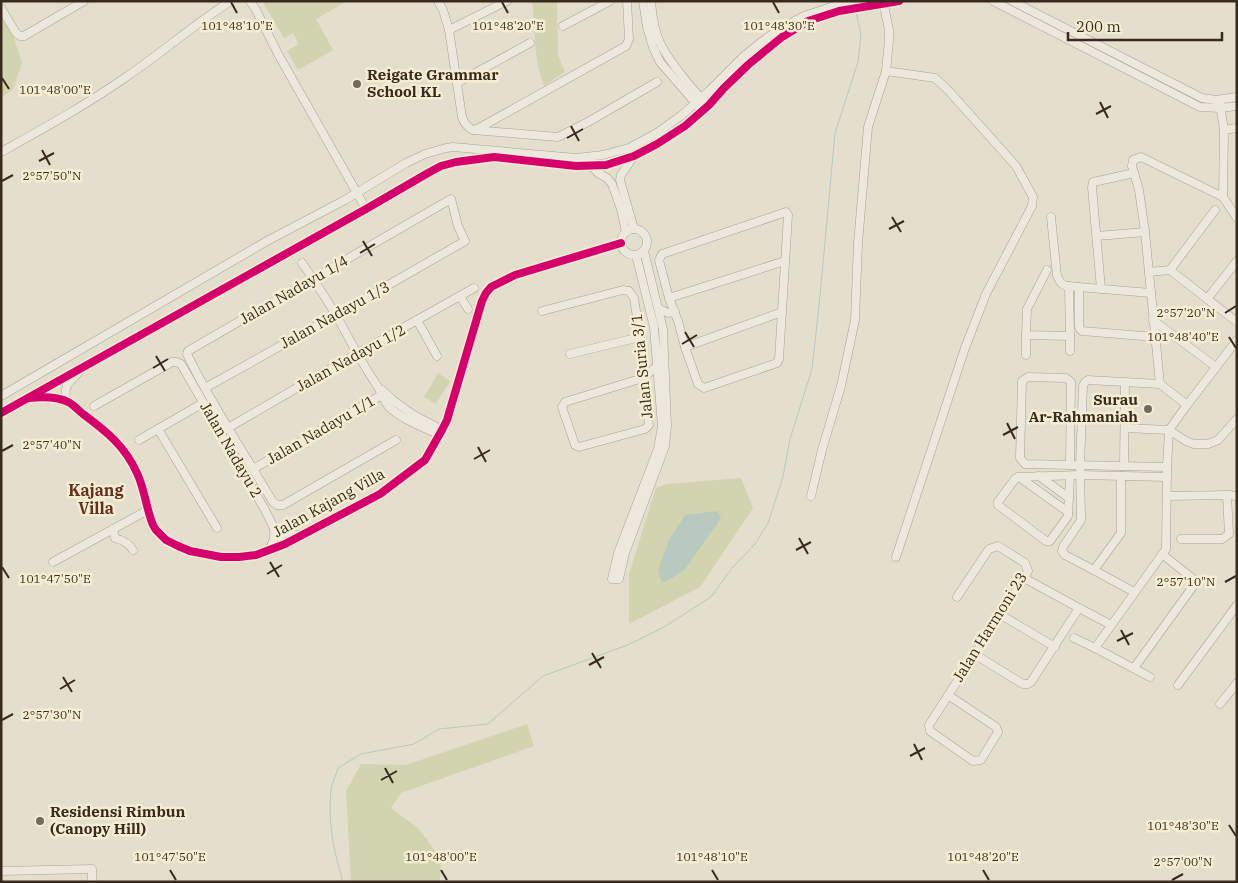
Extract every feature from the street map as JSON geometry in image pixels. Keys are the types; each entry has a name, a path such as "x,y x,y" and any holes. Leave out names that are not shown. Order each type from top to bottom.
{"street":[{"path":"1,8 16,33 20,36 28,35 84,1"},
{"path":"1,152 82,107 231,1"},
{"path":"250,1 366,209"},
{"path":"438,1 450,30 463,122 473,130 558,137 657,82"},
{"path":"450,30 507,1"},
{"path":"563,26 610,1"},
{"path":"473,130 626,46 629,40 627,1"},
{"path":"643,1 646,27 660,62 688,88 713,86"},
{"path":"651,1 654,22 662,48 688,88 706,108"},
{"path":"1,413 441,166 494,157 576,166 607,164 634,156 678,131 706,108 749,64 782,37 808,21 857,1"},
{"path":"1,396 267,241 345,200 425,154 453,147 576,158 603,155 628,148 657,133 682,115 760,42 804,16 838,8 871,6 899,1"},
{"path":"993,1 1223,120"},
{"path":"1012,1 1202,98 1220,99 1237,97"},
{"path":"811,496 841,386 855,320 858,243 868,127 886,71 889,30 884,3"},
{"path":"457,83 530,44"},
{"path":"886,71 936,78 1016,166 1033,197 1032,206 986,294 965,348 896,557"},
{"path":"682,115 686,105 688,88"},
{"path":"1220,99 1224,130 1223,197"},
{"path":"1200,107 1220,108 1234,106"},
{"path":"1223,120 1226,111 1234,106"},
{"path":"488,122 484,128 488,132"},
{"path":"1224,130 1237,128"},
{"path":"630,230 620,180 621,175 634,156"},
{"path":"1160,384 1145,232 1139,190 1132,166 1133,160 1141,157 1223,197 1237,218"},
{"path":"590,165 612,184 630,230"},
{"path":"1101,289 1093,182 1134,173"},
{"path":"349,179 369,185"},
{"path":"345,200 349,179"},
{"name":"Jalan Nadayu 1/4","path":"205,388 187,354 188,351 452,199 458,226 466,241"},
{"path":"1170,270 1215,210"},
{"path":"786,212 788,216 779,359 777,363 704,388 698,384 669,298 659,260 662,254 786,212"},
{"path":"1051,217 1057,276 1061,283 1069,286 1151,293"},
{"path":"636,255 654,327 662,426 658,449 618,553 612,579 619,579 625,554 664,446 667,426 662,329 644,251 647,243 645,235 638,230 630,230 623,235 622,247 628,253 636,255 644,251"},
{"path":"1097,236 1145,232"},
{"name":"Jalan Nadayu 1/3","path":"205,388 466,241"},
{"name":"Jalan Kajang Villa","path":"27,398 43,397 67,402 114,438 137,472 153,525 166,540 190,551 221,557 256,556 303,535 380,494 425,460 447,420 482,301 491,288 515,275 621,243"},
{"path":"669,298 785,261"},
{"path":"1207,299 1237,261"},
{"path":"302,263 336,315 357,354 390,407 441,432"},
{"path":"1026,355 1027,309 1047,270"},
{"path":"1149,272 1170,270 1237,322"},
{"path":"1069,286 1070,351"},
{"path":"1079,287 1079,326 1082,331 1155,336"},
{"name":"Jalan Nadayu 1/2","path":"228,428 474,288"},
{"name":"Jalan Suria 3/1","path":"542,310 623,290 629,291 634,298 649,425 645,429 579,447 575,445 562,407 565,402 643,378"},
{"path":"460,296 468,309"},
{"path":"658,308 668,313 675,312"},
{"path":"685,347 782,312"},
{"path":"417,320 437,356"},
{"path":"1154,320 1216,367"},
{"path":"662,329 669,323 678,321"},
{"path":"1026,335 1070,336"},
{"path":"570,354 640,337"},
{"path":"1095,648 1166,549 1169,430 1237,340"},
{"name":"Jalan Nadayu 2","path":"94,406 172,362 180,364 285,544"},
{"path":"67,402 64,394 66,386 85,366"},
{"path":"656,367 643,378 659,387"},
{"path":"1070,465 1070,382 1066,378 1028,377 1022,381 1020,458 1025,464 1070,465 1080,465 1167,467"},
{"path":"1134,592 1065,555 1062,551 1062,547 1081,520 1080,465 1083,386 1088,380 1160,384 1187,404"},
{"path":"1124,466 1125,383"},
{"path":"205,388 273,502 278,505 283,505 396,440"},
{"name":"Jalan Nadayu 1/1","path":"253,469 381,392"},
{"path":"139,440 203,403"},
{"path":"1125,428 1169,430 1194,444 1208,444 1218,440 1237,419"},
{"path":"432,428 447,420"},
{"path":"432,428 434,444"},
{"path":"158,429 217,528"},
{"path":"1070,476 1067,517 1049,542 998,505 998,502 1015,479 1020,477 1080,475 1167,477"},
{"path":"1039,476 1069,498"},
{"path":"1094,570 1121,534 1120,476"},
{"path":"1020,477 1068,512"},
{"path":"1167,496 1227,495 1237,497"},
{"path":"1181,539 1222,540 1229,534 1227,495"},
{"path":"53,562 148,510"},
{"path":"266,552 272,546 275,537 274,528 288,534 303,535"},
{"path":"113,529 115,538 123,540 133,550"},
{"name":"Jalan Harmoni 23","path":"948,695 996,727 998,732 981,760 973,761 930,731 929,725 948,695 974,654 1001,615 1024,578 1028,571 1025,563 998,546 989,549 957,597"},
{"path":"1134,668 1194,585 1192,578 1162,554"},
{"path":"1024,578 1111,625"},
{"path":"1178,685 1237,605"},
{"path":"974,654 1023,684 1028,684 1055,647 1079,608"},
{"path":"1001,615 1055,647"},
{"path":"1074,638 1150,677"},
{"path":"1220,704 1237,683"},
{"path":"1,871 92,869 92,882"}],"green space":[{"path":"262,1 347,1 316,19 333,50 298,70 287,51 299,44 293,33 284,38"},
{"path":"532,1 557,1 558,55 565,72 544,86 537,58"},
{"path":"5,21 14,38 22,63 13,89 1,98 1,23"},
{"path":"438,373 450,381 436,404 424,397"},
{"path":"741,478 753,508 700,587 629,624 629,574 656,488 667,484"},
{"path":"527,724 534,746 401,793 391,808 419,829 441,859 440,882 351,882 346,791 361,764 406,765"}],"shaded area":[{"path":"717,511 721,518 685,569 662,583 658,570 669,540 685,515"}],"waterway":[{"path":"341,882 342,878 336,856 330,813 331,790 338,768 361,754 414,744 439,729 488,724 543,676 630,644 664,627 711,597 732,568 755,544 768,523 783,477 790,439 812,369 835,133 858,62 861,34 856,12"}],"cycle path":[{"path":"1,413 441,166 494,157 576,166 606,165 634,156 685,126 709,105 749,64 782,37 808,21 839,11 899,1"},
{"path":"29,398 54,398 68,402 121,447 140,479 153,525 166,540 190,551 221,557 256,555 285,544 380,494 425,460 447,420 482,301 491,287 515,275 621,243"}],"place":[{"name":"Reigate Grammar School KL","path":"357,84"},
{"name":"Surau Ar-Rahmaniah","path":"1148,409"},
{"name":"Residensi Rimbun (Canopy Hill)","path":"40,821"}],"district":[{"name":"Kajang Villa","path":"96,499"}]}
